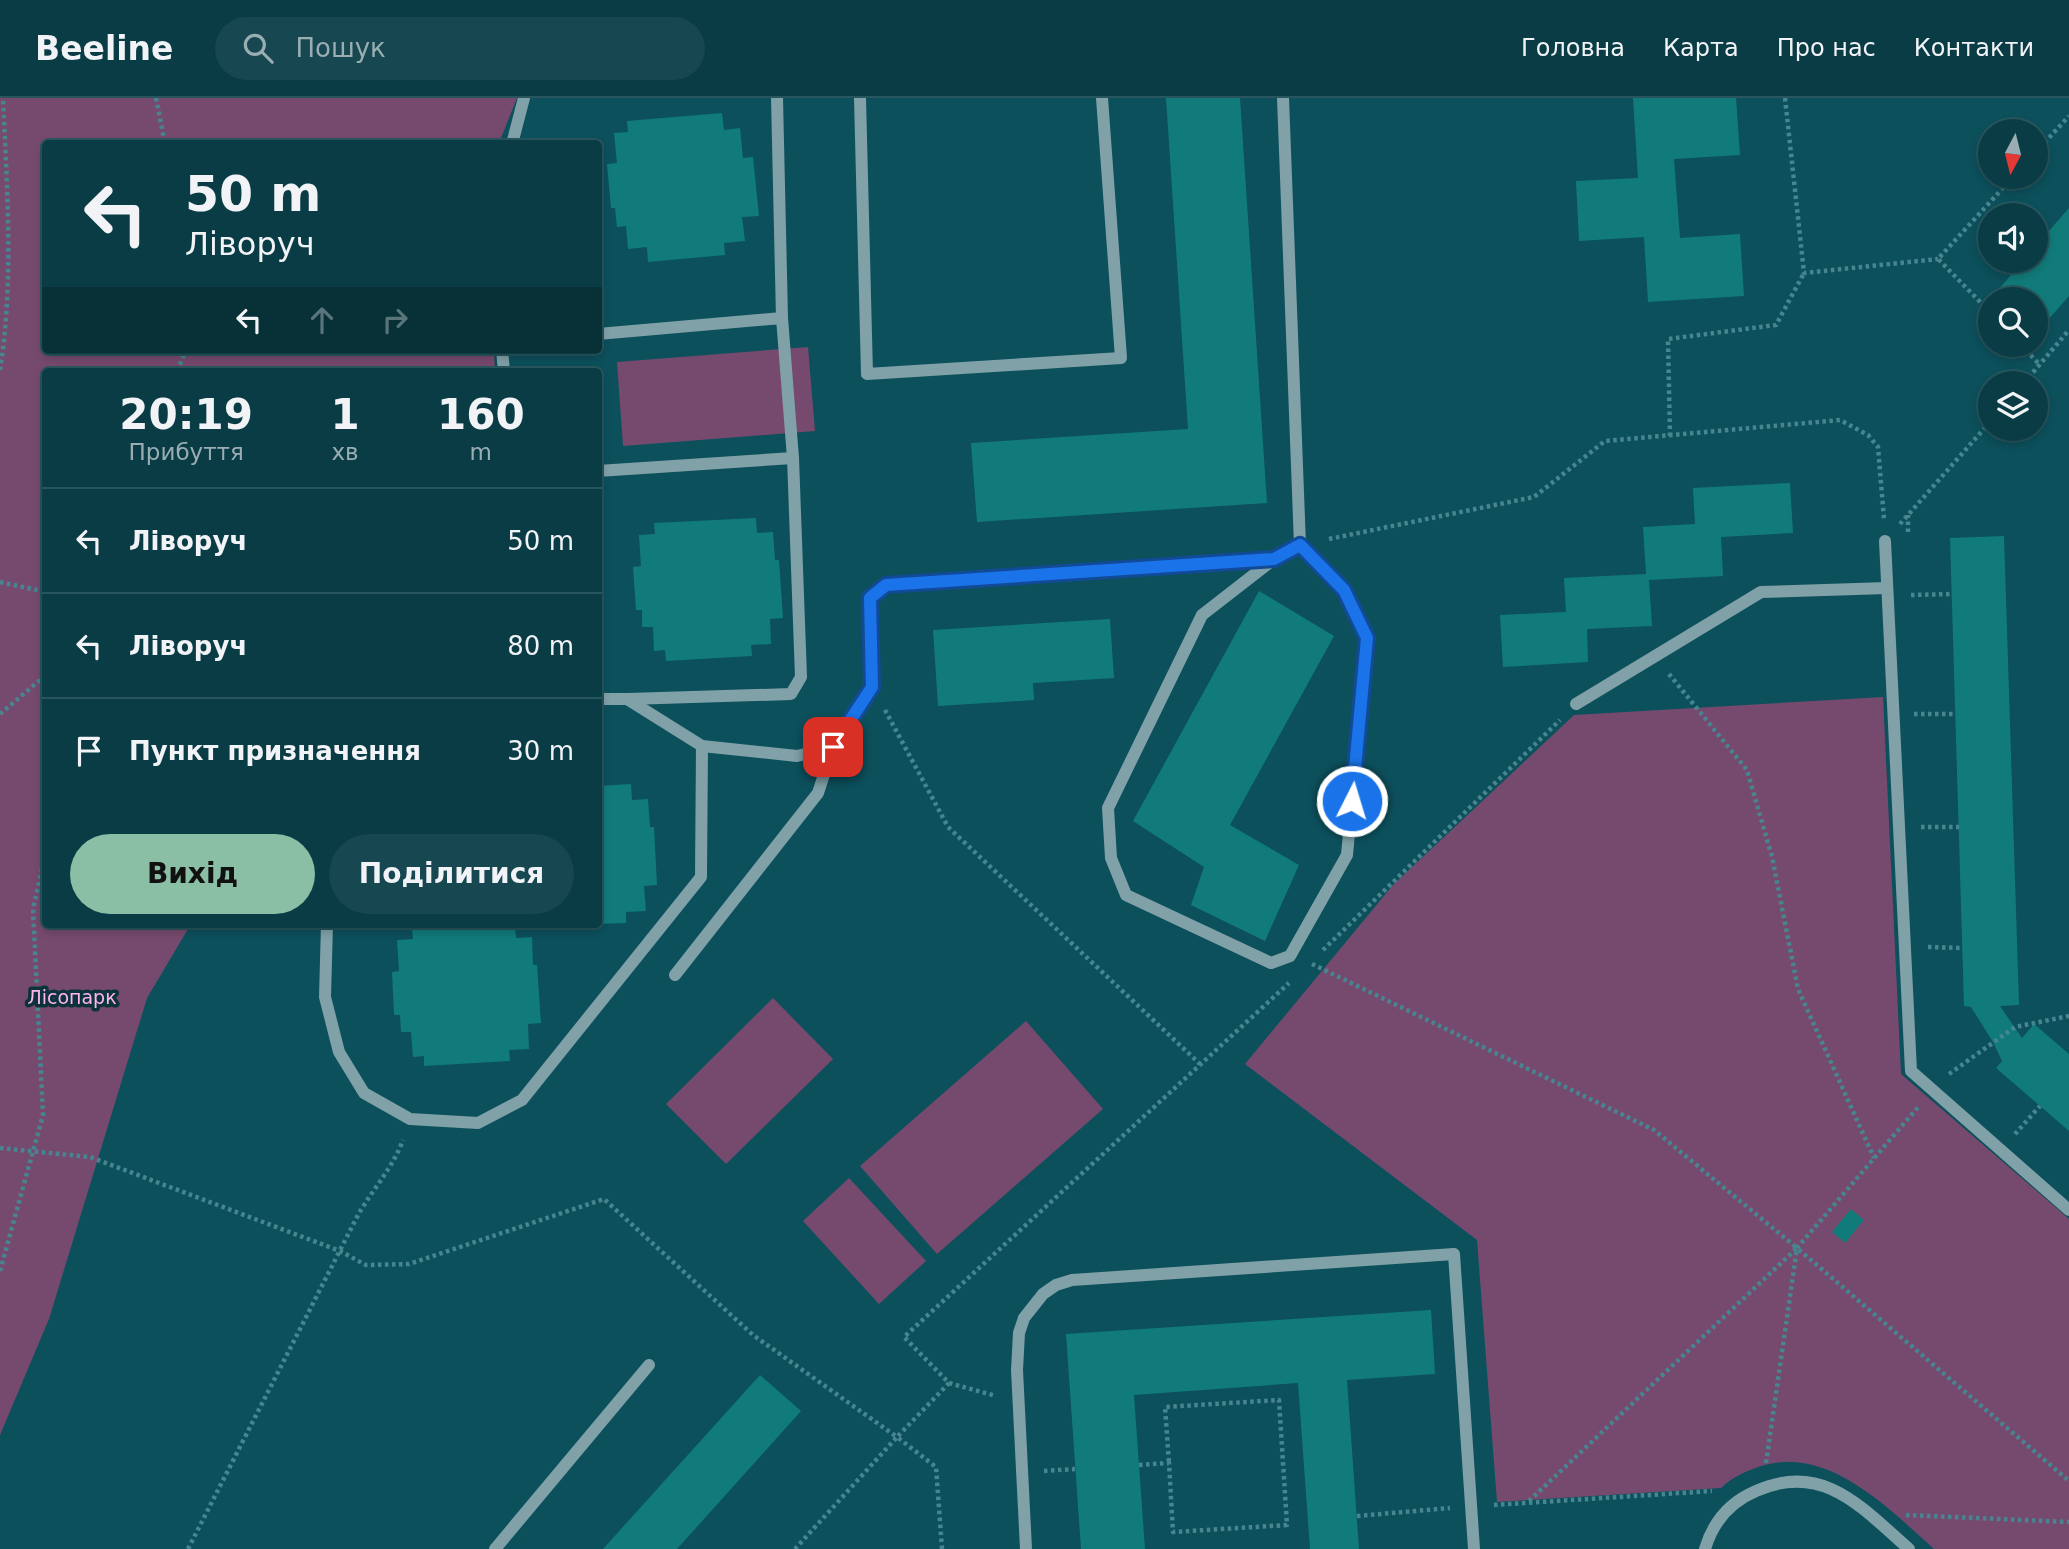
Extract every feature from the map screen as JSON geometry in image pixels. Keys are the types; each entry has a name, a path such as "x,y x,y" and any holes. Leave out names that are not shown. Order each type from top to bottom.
{"street":[{"path":"513,140 524,98"},
{"path":"602,699 791,694 801,677 793,458 782,318 777,98"},
{"path":"860,98 867,374 1121,358 1102,98"},
{"path":"1283,98 1300,545 1344,590 1367,638 1348,855 1290,956 1272,963 1126,895 1111,858 1108,808 1202,615 1274,559 1300,545"},
{"path":"602,334 782,318"},
{"path":"602,471 793,458"},
{"path":"1885,541 1911,1071 2069,1210"},
{"path":"675,975 818,793 833,747 872,687 870,598 886,585 1274,559"},
{"path":"1576,704 1761,593 1887,588"},
{"path":"627,699 702,746 797,756 833,747"},
{"path":"327,928 325,997 339,1052 365,1093 410,1119 478,1123 522,1100 701,877 702,746"},
{"path":"1026,1549 1016,1352 1022,1326 1032,1305 1056,1285 1072,1280 1454,1254 1474,1549"},
{"path":"495,1549 649,1365"},
{"path":"1705,1549 1713,1529 1730,1506 1762,1488 1781,1482 1809,1481 1844,1495 1909,1549"}],"path":[{"path":"0,370 4,346 8,209 3,98"},
{"path":"156,98 164,140"},
{"path":"1670,436 1668,338 1776,325 1804,273 1785,98"},
{"path":"2048,139 2069,116"},
{"path":"1804,273 1938,259 2002,189"},
{"path":"1938,259 1978,301"},
{"path":"2035,371 2069,330"},
{"path":"2032,357 2040,365"},
{"path":"1300,545 1534,497 1605,442 1840,420 1868,435 1878,447 1885,541"},
{"path":"1885,541 1978,436"},
{"path":"0,582 42,591"},
{"path":"1909,595 1952,594"},
{"path":"1656,656 1747,770 1772,857 1798,989 1874,1158"},
{"path":"0,715 42,678"},
{"path":"872,687 948,827 1200,1064"},
{"path":"1301,971 1576,704"},
{"path":"1914,714 1956,714"},
{"path":"1918,827 1959,827"},
{"path":"0,1271 43,1115 33,909 42,869"},
{"path":"1922,947 1963,948"},
{"path":"1310,963 1654,1130 1797,1248 2069,1481"},
{"path":"1019,1403 949,1383 904,1337 1292,979"},
{"path":"1945,1077 2015,1027 2069,1016"},
{"path":"1528,1502 1797,1248 1932,1091"},
{"path":"2013,1137 2040,1106"},
{"path":"188,1549 340,1251 376,1185 394,1163 410,1119"},
{"path":"0,1148 90,1157 340,1251 366,1265 410,1264 604,1199 753,1335 936,1467 942,1549"},
{"path":"1762,1488 1797,1248"},
{"path":"795,1549 949,1383"},
{"path":"1279,1400 1287,1525 1173,1532 1168,1462 1165,1407 1279,1400"},
{"path":"1139,1465 1168,1462"},
{"path":"1357,1516 1528,1502 1721,1491"},
{"path":"1868,1513 2069,1522"}],"green space":[{"name":"Лісопарк","path":"0,98 517,98 500,140 42,140 42,354 494,354 495,368 42,368 42,928 189,928 147,998 49,1319 0,1435"},
{"path":"808,347 815,431 623,446 617,362"},
{"path":"1883,697 1901,1074 2069,1219 2069,1549 1934,1549 1897,1516 1854,1484 1808,1464 1783,1462 1758,1467 1729,1481 1721,1488 1497,1502 1477,1240 1245,1064 1393,885 1574,715"},
{"path":"773,998 833,1059 726,1164 666,1104"},
{"path":"1026,1021 1103,1109 937,1254 860,1166"},
{"path":"849,1178 926,1261 879,1304 803,1221"}],"building":[{"path":"1166,98 1240,98 1267,503 977,522 971,443 1188,429"},
{"path":"1633,98 1736,98 1740,155 1674,159 1680,238 1740,234 1744,296 1648,302 1644,237 1579,241 1576,181 1638,178"},
{"path":"722,113 724,130 740,128 743,158 753,157 759,216 742,217 745,241 724,243 725,255 648,262 647,247 628,249 626,226 617,227 615,208 611,208 607,164 617,163 614,133 628,132 627,121"},
{"path":"2069,208 2069,296 2048,320 2048,287 2001,287 2013,273 2048,273 2048,232"},
{"path":"1790,483 1793,533 1721,537 1723,576 1649,580 1652,626 1587,629 1588,662 1503,667 1500,615 1566,612 1564,578 1646,574 1643,527 1695,524 1693,488"},
{"path":"756,518 757,533 773,532 775,560 779,560 783,618 770,619 771,644 751,645 752,656 666,661 665,650 654,651 653,627 642,627 642,610 636,610 633,567 641,566 639,535 655,534 654,523"},
{"path":"2004,536 2019,1005 2000,1006 2022,1038 2034,1024 2069,1054 2069,1131 1996,1068 2002,1061 1993,1042 1971,1007 1964,1006 1950,538"},
{"path":"1259,591 1334,636 1230,825 1299,865 1265,941 1191,905 1204,867 1133,821"},
{"path":"1110,619 1114,678 1033,683 1034,700 938,706 933,630"},
{"path":"631,784 632,800 648,799 650,827 654,827 657,885 644,886 646,911 626,912 626,923 602,924 602,786"},
{"path":"412,928 515,928 516,938 532,937 541,1023 528,1024 529,1049 509,1050 510,1061 424,1066 424,1056 413,1057 411,1032 401,1032 400,1015 394,1015 392,972 399,971 397,940 413,939"},
{"path":"1851,1209 1864,1220 1845,1243 1832,1232"},
{"path":"1431,1310 1435,1374 1347,1380 1359,1549 1310,1549 1298,1383 1134,1395 1145,1549 1081,1549 1066,1334"},
{"path":"760,1375 801,1411 677,1549 603,1549"}],"route":[{"path":"833,747 872,687 870,598 886,585 1274,559 1300,545 1344,590 1367,638 1352,801"}]}
